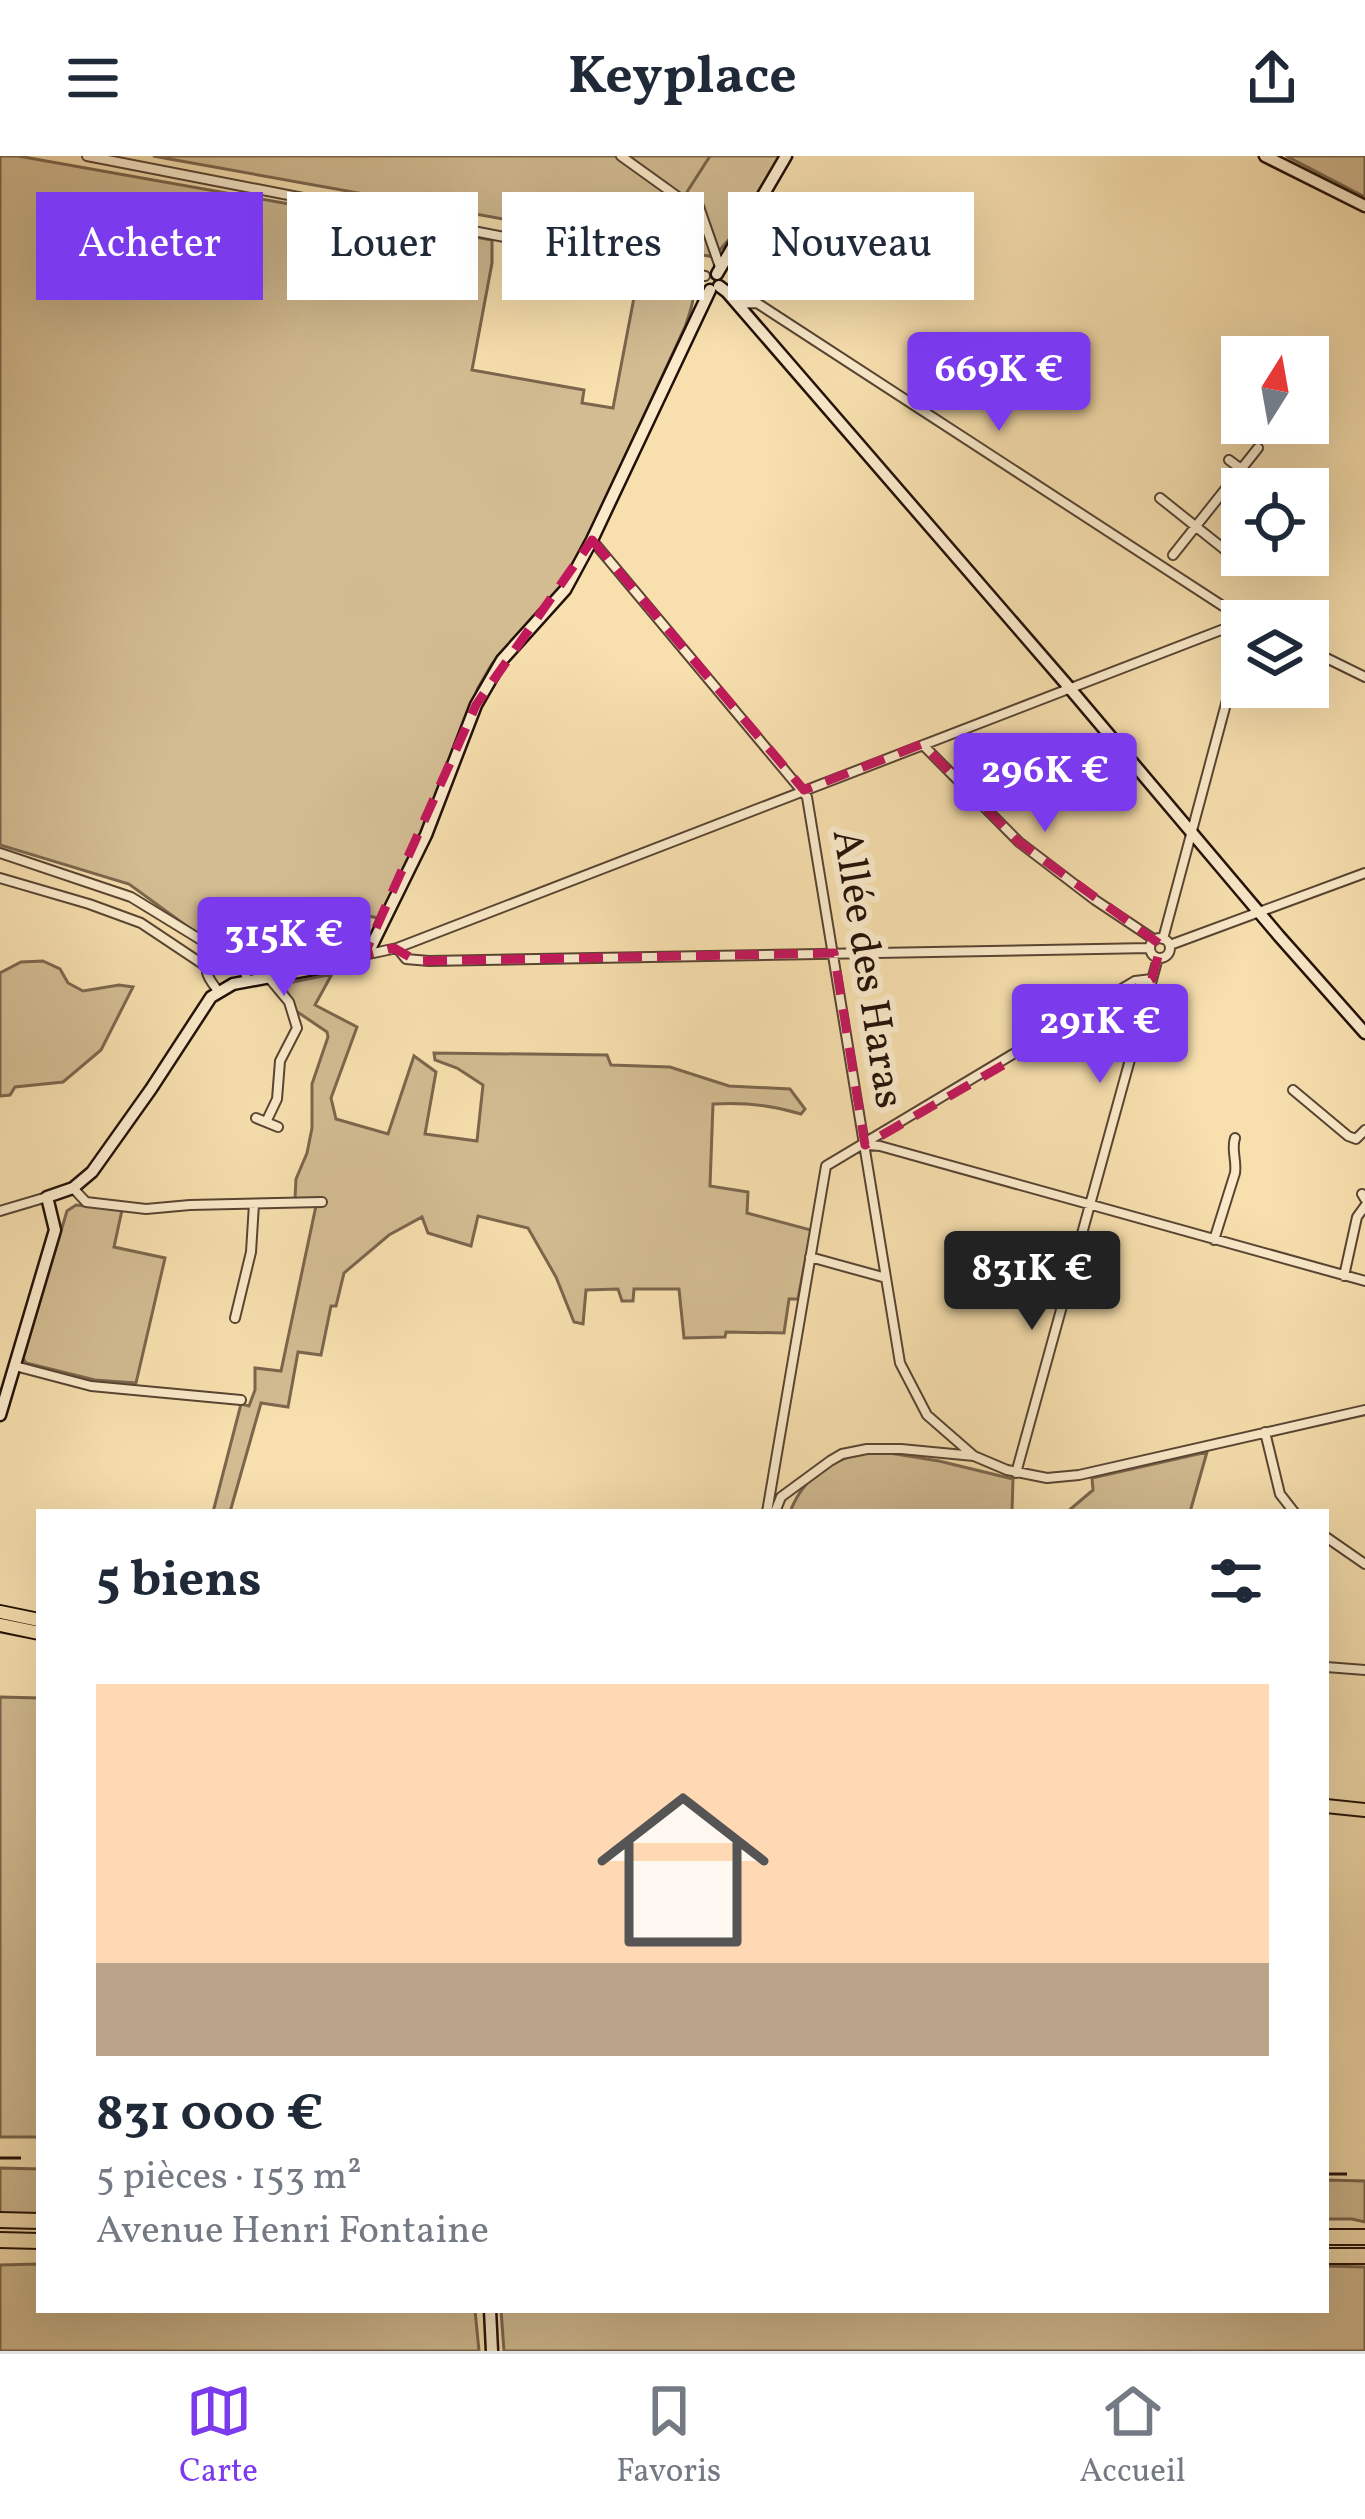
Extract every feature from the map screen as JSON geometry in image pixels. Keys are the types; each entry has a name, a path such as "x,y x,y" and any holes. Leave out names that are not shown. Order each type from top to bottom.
{"highway":[{"path":"0,2221 36,2221"},
{"path":"1329,2236 1365,2237"},
{"path":"0,2240 36,2241"},
{"path":"1329,2256 1365,2256"}],"main road":[{"path":"2,1615 36,1620"},
{"path":"2,1615 36,1632"},
{"path":"1329,1806 1365,1810"}],"street":[{"path":"87,156 714,279"},
{"path":"621,156 671,192"},
{"path":"363,956 375,942 426,835 482,693 502,660 565,590 714,279 786,156"},
{"path":"1265,156 1365,206"},
{"path":"704,234 714,279 1365,1033"},
{"path":"736,304 757,303 1221,605"},
{"path":"1243,468 1258,448"},
{"path":"1229,460 1241,468"},
{"path":"1172,555 1221,495"},
{"path":"1160,498 1221,546"},
{"name":"Allée des Haras","path":"592,540 808,797 900,1363 927,1415 974,1456"},
{"path":"0,1211 73,1188 92,1172 218,991 397,948 1221,631"},
{"path":"1329,659 1365,677"},
{"path":"1158,958 1152,954 1160,943 1225,708"},
{"path":"922,744 1019,842 1160,943 1168,954 1158,958 1151,979 1016,1473"},
{"path":"0,854 131,897 242,964 248,982"},
{"path":"397,948 406,959 417,961 1160,943 1260,914 1365,873"},
{"path":"0,878 141,923 207,967"},
{"path":"218,991 207,976 207,967 218,956 229,958"},
{"path":"267,1120 277,1099 280,1061 297,1028 289,1002 269,978"},
{"path":"771,1509 769,1493 826,1166 1135,981 1151,979"},
{"path":"1294,1090 1348,1136 1356,1138 1365,1130"},
{"path":"256,1118 278,1126"},
{"path":"1214,1240 1235,1173 1235,1138"},
{"path":"865,1144 1365,1282"},
{"path":"73,1188 86,1202 139,1209 322,1202"},
{"path":"0,1415 55,1230 47,1197"},
{"path":"1344,1276 1364,1200"},
{"path":"235,1318 251,1252 254,1204"},
{"path":"810,1257 886,1278"},
{"path":"15,1366 92,1386 241,1400"},
{"path":"773,1509 781,1497 830,1461 867,1449 974,1456 1016,1473 1047,1478 1079,1475 1365,1410"},
{"path":"1265,1432 1280,1494 1292,1509"},
{"path":"769,1493 781,1497"},
{"path":"1329,1539 1365,1564"},
{"path":"1329,1667 1365,1670"},
{"path":"490,2313 492,2351"}],"highlighted area":[{"path":"592,540 804,790 922,744 1019,842 1161,945 1152,979 865,1145 834,953 417,961 394,948 364,955 476,705"}],"shaded area":[{"path":"0,156 221,192 36,192 36,300 263,300 263,199 287,204 287,300 478,300 478,238 492,240 472,370 584,390 582,403 613,408 634,300 693,300 685,327 565,582 492,664 478,688 429,822 379,918 272,899 261,950 281,964 263,974 232,959 129,884 0,845"},
{"path":"153,156 786,156 762,192 728,192 728,240 714,257 704,255 704,192 502,192 502,219 478,215 478,192 353,192"},
{"path":"1286,156 1365,156 1365,197"},
{"path":"43,961 60,969 68,983 83,991 133,987 101,1050 63,1082 15,1087 10,1095 0,1096 0,973 21,962"},
{"path":"332,974 315,1005 357,1027 331,1098 336,1119 388,1134 414,1056 436,1072 425,1134 477,1141 483,1085 435,1060 434,1053 607,1055 611,1065 670,1067 729,1086 790,1089 805,1109 801,1114 757,1105 713,1104 710,1186 748,1192 747,1213 811,1230 798,1299 789,1299 784,1333 726,1332 725,1337 684,1338 679,1289 634,1289 633,1301 622,1301 618,1289 586,1290 583,1324 574,1322 556,1277 528,1228 478,1216 471,1246 428,1233 422,1217 389,1235 344,1273 336,1306 331,1306 321,1355 298,1352 288,1407 261,1403 231,1509 214,1509 241,1404 249,1406 255,1390 255,1368 281,1371 317,1201 295,1199 296,1179 312,1128 312,1084 328,1037 296,1011 285,987"},
{"path":"76,1205 122,1210 114,1247 165,1258 136,1383 95,1380 26,1363 23,1358 67,1211"},
{"path":"877,1451 1013,1479 1012,1509 791,1509 813,1477 848,1457"},
{"path":"1207,1452 1191,1509 1071,1509 1093,1490 1092,1478"},
{"path":"0,1697 36,1698 36,2137 0,2137"},
{"path":"0,2168 36,2169 36,2216 0,2215"},
{"path":"1329,2180 1365,2181 1365,2222 1329,2219"},
{"path":"36,2264 36,2313 475,2313 479,2351 0,2351 0,2265"},
{"path":"1329,2266 1365,2267 1365,2351 504,2351 501,2313 1329,2313"}],"waterway":[{"path":"687,192 710,156"}],"railway":[{"path":"0,2158 36,2158"},
{"path":"1329,2174 1365,2174"}]}
